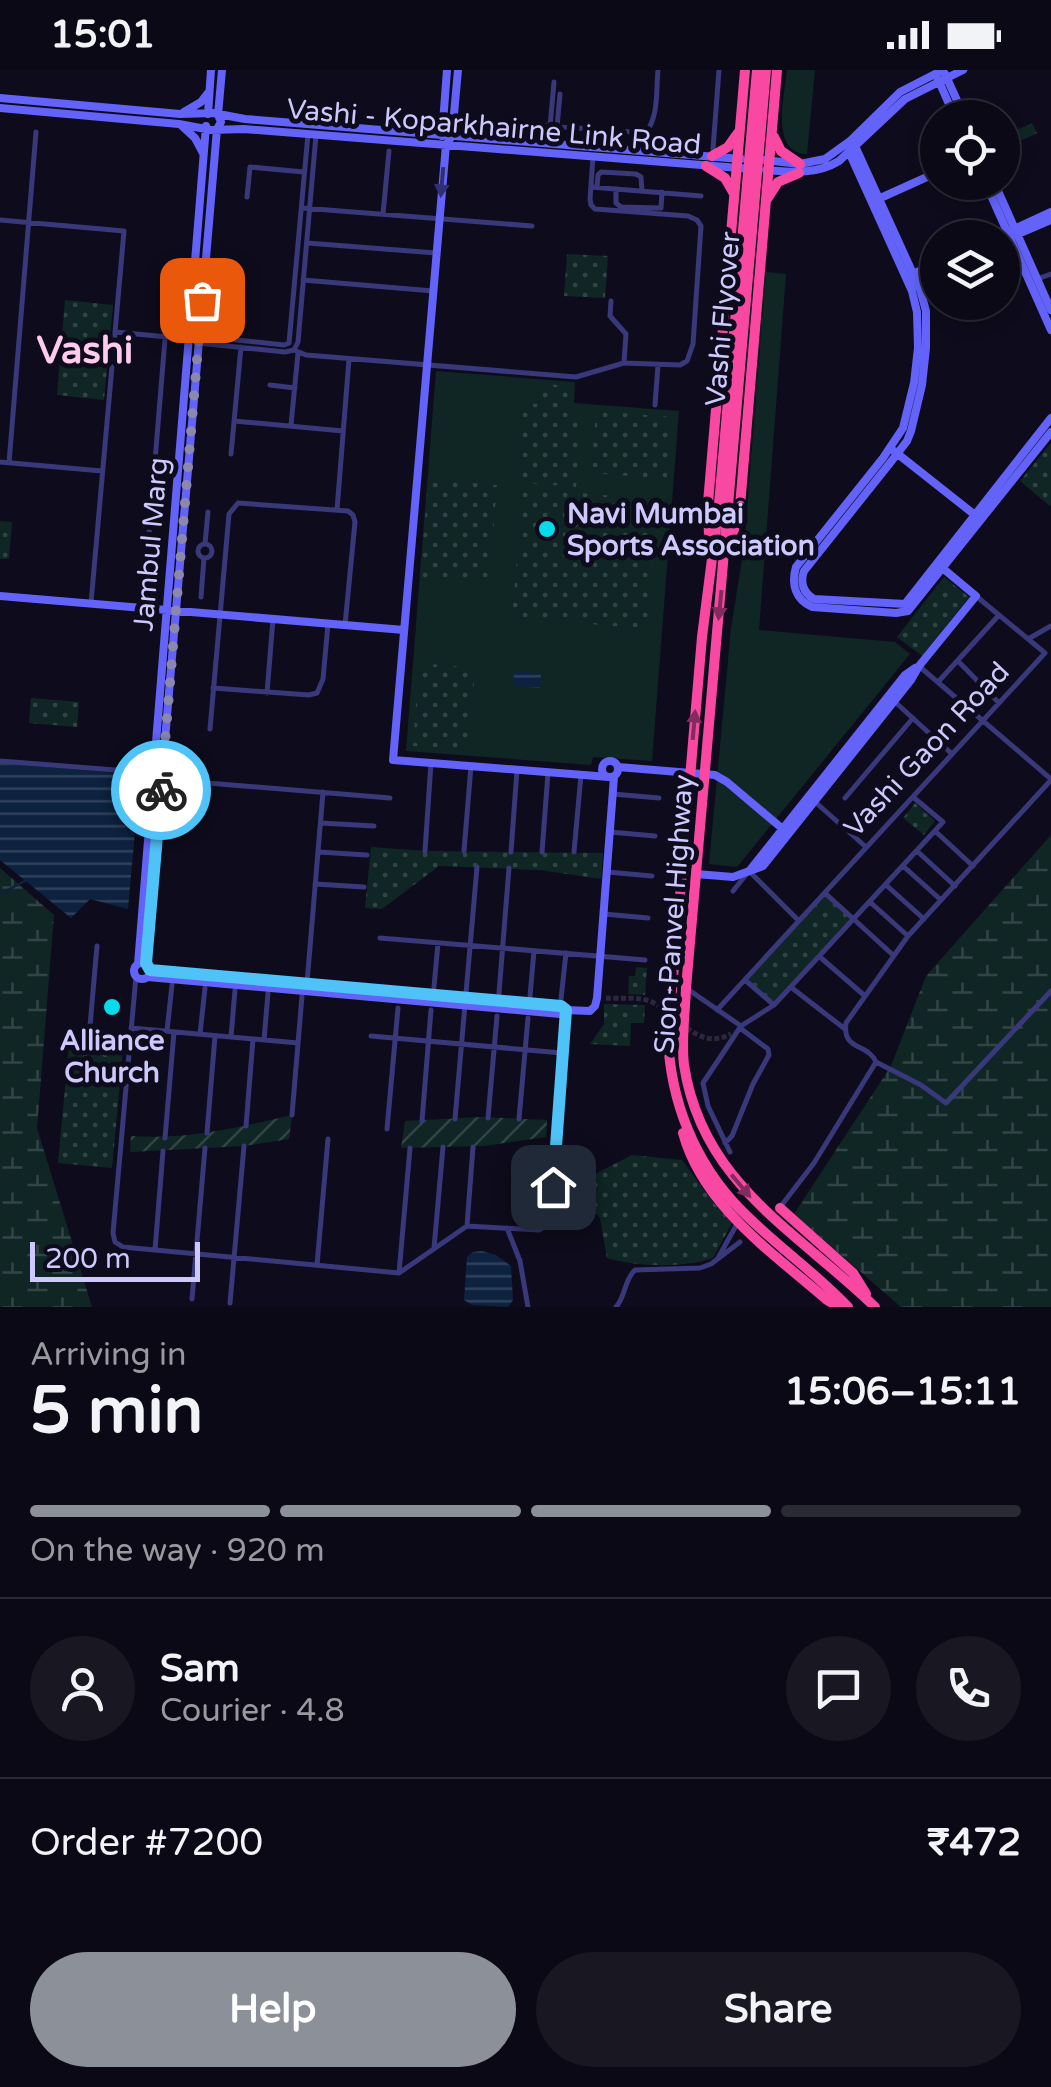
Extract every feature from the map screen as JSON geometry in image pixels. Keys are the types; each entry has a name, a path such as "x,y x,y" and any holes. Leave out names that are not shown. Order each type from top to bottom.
{"highway":[{"path":"709,570 708,503 746,70"},
{"name":"Vashi Flyover","path":"724,572 724,504 756,70"},
{"name":"Vashi Flyover","path":"709,570 724,504 766,70"},
{"path":"724,572 740,506 777,70"},
{"path":"734,198 711,157 728,146 740,128"},
{"path":"766,200 778,182 800,168 782,152 772,131"},
{"name":"Sion-Panvel Highway","path":"709,570 682,858 669,1066 692,1140 723,1190 848,1307"},
{"name":"Sion-Panvel Highway","path":"724,572 686,988 684,1064 706,1134 735,1181 873,1305"},
{"path":"674,1090 684,1137 698,1172 715,1196 738,1222 839,1307"},
{"path":"780,1208 853,1273 873,1305"}],"street":[{"path":"211,70 208,114 204,121 212,128 221,122 218,116 222,70"},
{"path":"446,70 441,135 446,145"},
{"path":"458,70 439,218 393,760 581,775 715,775 785,832"},
{"path":"453,118 645,133 653,120 658,70"},
{"path":"711,157 719,70"},
{"path":"800,168 828,167 852,149 900,92 940,74 963,70"},
{"path":"940,74 949,100"},
{"path":"940,74 955,100"},
{"path":"553,127 554,82"},
{"path":"210,90 180,119 209,158 225,135 244,124 227,110 220,91"},
{"path":"553,127 560,94"},
{"name":"Vashi - Koparkhairne Link Road","path":"0,98 180,119 212,128 244,124 441,135 593,152"},
{"name":"Vashi - Koparkhairne Link Road","path":"0,108 180,119 208,114"},
{"path":"208,114 218,116"},
{"name":"Vashi - Koparkhairne Link Road","path":"218,116 312,134 446,145 711,157 800,168"},
{"path":"800,168 834,154 881,116"},
{"name":"Jambul Marg","path":"143,971 212,128"},
{"path":"9,463 36,132"},
{"path":"291,426 312,134"},
{"path":"852,149 911,278 917,312 914,384 894,451 796,566 794,586 798,596 812,607 902,613 913,608 975,515 1051,418"},
{"path":"383,214 388,151"},
{"path":"115,332 349,358 576,377 624,363 680,365 692,353 701,226 688,216 595,209 591,205 593,152"},
{"path":"247,197 250,167 309,172"},
{"path":"594,187 601,172 636,174 641,177 642,191"},
{"path":"876,200 920,180"},
{"path":"594,187 702,196"},
{"path":"616,189 616,203 620,207 661,208 662,192"},
{"path":"306,208 532,226"},
{"path":"1020,230 1050,216"},
{"path":"0,220 124,231 91,603"},
{"path":"303,242 436,253"},
{"path":"1020,251 1051,310"},
{"path":"1020,258 1051,330"},
{"path":"301,274 433,291"},
{"path":"911,278 920,274"},
{"path":"1037,279 1051,274"},
{"path":"158,590 145,591 170,278"},
{"path":"611,301 610,316 626,334 624,363"},
{"path":"196,339 241,348 286,352 294,349"},
{"path":"232,454 241,348"},
{"path":"336,510 349,358"},
{"path":"655,405 658,365"},
{"path":"270,385 295,388"},
{"path":"234,421 343,430"},
{"path":"940,566 1051,432"},
{"path":"894,451 975,515"},
{"path":"0,462 103,471"},
{"path":"210,730 229,514 238,503 348,511 353,515 346,625"},
{"path":"205,544 208,512"},
{"path":"204,558 194,550 205,544 212,552"},
{"path":"204,558 212,552 226,552"},
{"path":"201,597 204,558"},
{"name":"Vashi Gaon Road","path":"717,1010 983,720 1048,656 940,566"},
{"path":"0,596 404,630"},
{"path":"732,891 785,832 891,699 905,674 918,666 976,596"},
{"path":"938,682 999,615"},
{"path":"267,693 273,619"},
{"path":"213,688 316,693 324,679 328,624"},
{"path":"1028,639 1051,626"},
{"path":"958,661 999,703"},
{"path":"918,666 1051,779 893,955 846,1023 850,1042 946,1103 1051,990"},
{"path":"891,699 952,754"},
{"path":"845,798 913,718"},
{"path":"0,761 390,798"},
{"path":"566,1010 550,1221 546,1227 539,1230 468,1226 399,1272 123,1247 115,1242 135,987 143,971 305,990 466,1001 560,1014 566,1010 590,1011 595,1006 602,998 600,956 614,761 581,775"},
{"path":"605,762 604,775 614,774"},
{"path":"425,850 431,763"},
{"path":"464,851 471,766"},
{"path":"511,852 517,770"},
{"path":"542,852 548,772"},
{"path":"574,852 581,775"},
{"path":"1045,786 1051,793"},
{"path":"292,1115 324,792"},
{"path":"613,794 658,798"},
{"path":"731,1034 774,1005 791,988 943,822 912,796"},
{"path":"812,798 866,847"},
{"path":"321,823 374,826"},
{"path":"610,832 655,836"},
{"path":"934,832 974,866"},
{"path":"917,850 955,886"},
{"path":"318,852 366,854"},
{"path":"903,866 941,900"},
{"path":"455,1119 477,867"},
{"path":"499,993 510,868"},
{"path":"696,874 731,878 749,871"},
{"path":"749,871 799,920"},
{"path":"607,872 652,876"},
{"path":"315,884 364,887"},
{"path":"886,885 924,919"},
{"path":"825,893 893,955"},
{"path":"870,902 908,936"},
{"path":"604,914 648,918"},
{"path":"380,938 645,960"},
{"path":"434,987 438,942"},
{"path":"97,946 90,1026 93,1031 171,1032 298,1043"},
{"path":"530,996 534,951"},
{"path":"561,999 566,954"},
{"path":"820,957 865,996"},
{"path":"745,980 774,1005"},
{"path":"165,1138 172,985"},
{"path":"200,1034 204,988"},
{"path":"686,988 768,1049 732,1136 725,1143"},
{"path":"791,988 845,1029"},
{"path":"231,1037 236,990"},
{"path":"264,1040 268,993"},
{"path":"387,1129 398,1008"},
{"path":"422,1120 432,1010"},
{"path":"488,1118 497,1016"},
{"path":"518,1118 528,1018"},
{"path":"730,1152 703,1089 706,1077 740,1027"},
{"path":"206,1133 215,1036"},
{"path":"371,1036 563,1053"},
{"path":"246,1126 253,1039"},
{"path":"780,1208 814,1163 876,1062"},
{"path":"689,1087 706,1077"},
{"path":"317,1265 328,1139"},
{"path":"230,1303 244,1146"},
{"path":"468,1226 473,1146"},
{"path":"434,1248 443,1147"},
{"path":"192,1298 205,1148"},
{"path":"399,1272 410,1148"},
{"path":"154,1250 163,1151"},
{"path":"716,1261 738,1222"},
{"path":"507,1228 520,1262 528,1307"},
{"path":"616,1307 635,1270 700,1268 740,1242"}],"green space":[{"path":"787,70 815,70 807,154 795,151 783,134"},
{"path":"1032,123 1037,133 1020,141 1020,128"},
{"path":"567,254 608,256 605,298 564,296"},
{"path":"766,272 786,274 759,630 895,642 910,654 737,867 709,864 731,628 744,547"},
{"path":"65,300 113,305 104,400 57,395"},
{"name":"Navi Mumbai Sports Association","path":"436,371 575,382 574,403 679,411 652,761 593,757 591,765 406,751"},
{"path":"544,384 570,386 568,410 583,412 576,487 517,482 523,403 542,404"},
{"path":"596,411 672,417 667,479 591,473"},
{"path":"1051,443 1051,505 1050,506 1020,481"},
{"path":"428,479 497,485 489,583 420,579"},
{"path":"523,488 659,500 647,629 512,617"},
{"path":"0,521 12,522 9,559 0,559"},
{"path":"944,577 969,597 922,656 897,637"},
{"path":"419,663 475,668 469,750 413,746"},
{"path":"31,698 79,702 77,727 29,723"},
{"path":"915,803 935,821 924,835 903,818"},
{"path":"1051,835 1051,1307 901,1307 794,1214 891,1066 926,976"},
{"path":"371,847 603,853 601,879 540,870 439,866 382,909 365,908"},
{"path":"0,868 54,915 37,1128 92,1307 0,1307"},
{"path":"825,896 851,919 774,1002 748,979"},
{"path":"636,967 647,968 645,995 628,994 629,976 635,976"},
{"path":"604,1004 645,1005 644,1023 631,1023 630,1046 590,1044 604,1024"},
{"path":"70,1034 124,1039 112,1168 58,1163"},
{"path":"292,1115 289,1139 244,1146 130,1152 131,1136 192,1135"},
{"path":"482,1117 547,1120 546,1137 483,1146 401,1148 405,1121"},
{"path":"632,1155 682,1160 732,1223 713,1258 660,1265 607,1258 589,1182 595,1174"}],"water":[{"path":"514,671 541,673 540,688 513,686"},
{"path":"0,763 140,775 128,909 90,899 71,918 0,860"},
{"path":"482,1251 511,1266 513,1300 508,1307 472,1305 464,1300 467,1257"}],"waterway":[{"path":"0,894 25,881"}],"tunnel":[{"path":"606,998 649,1001 690,1030 709,1038 731,1034"}],"way so far":[{"path":"161,790 202,300"}],"place":[{"name":"Navi Mumbai Sports Association","path":"547,529"},
{"name":"Alliance Church","path":"112,1007"}],"district":[{"name":"Vashi","path":"85,350"}],"route":[{"path":"161,790 146,963 150,970 561,1006 566,1010 553,1187"}]}
